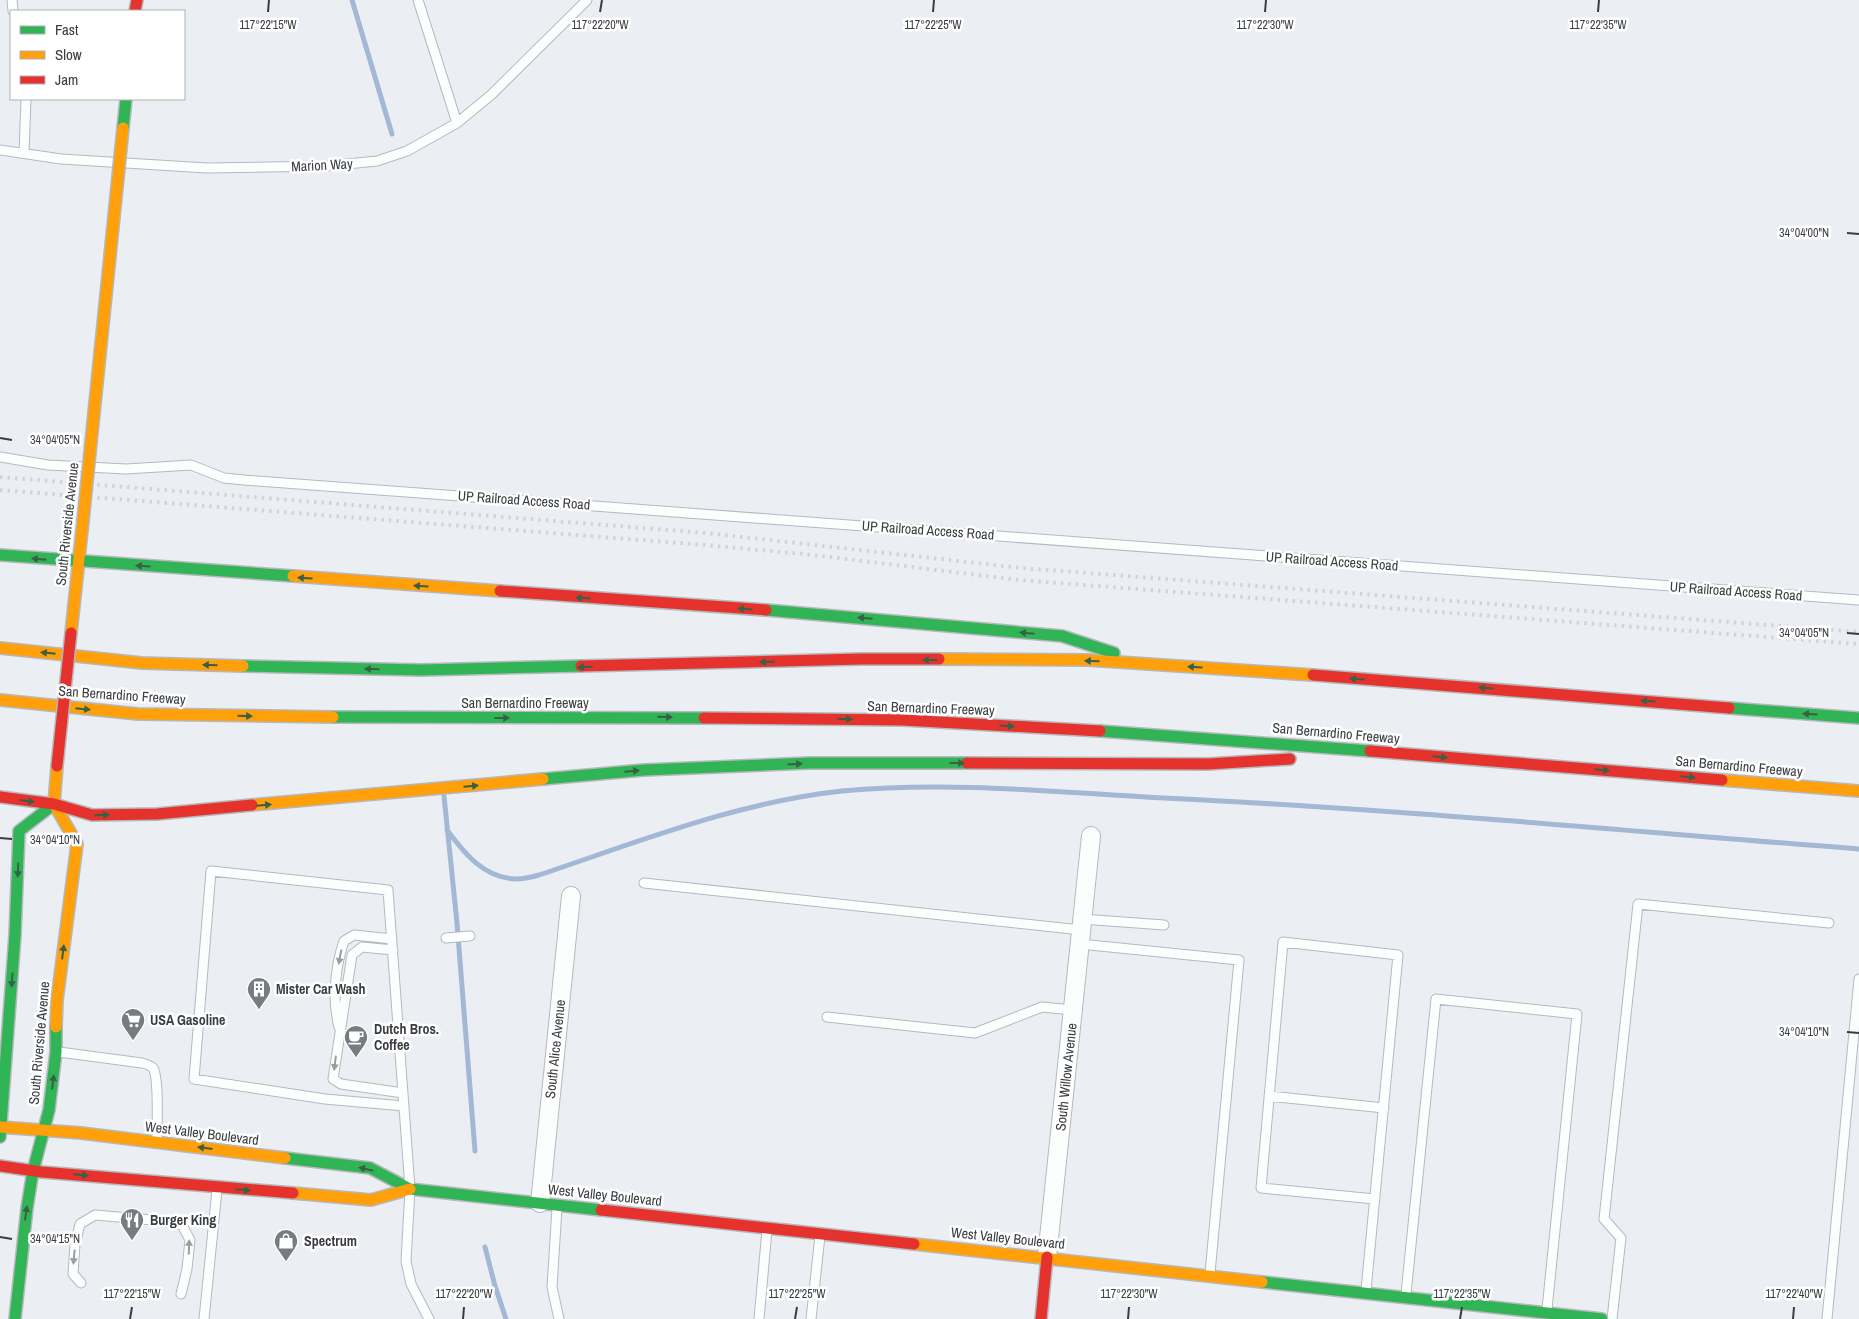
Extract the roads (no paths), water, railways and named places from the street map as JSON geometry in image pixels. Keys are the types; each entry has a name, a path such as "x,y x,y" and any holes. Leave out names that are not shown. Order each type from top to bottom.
{"main road":[{"name":"South Riverside Avenue","path":"16,1319 26,1213 33,1171 49,1110 56,1052 57,1000 77,844 54,804 126,100"},
{"path":"0,555 829,614 1062,636 1141,663"},
{"path":"0,648 142,663 421,670 861,659 1078,660 1141,663 1859,718"},
{"name":"San Bernardino Freeway","path":"0,700 138,714 424,718 634,717 903,720 1169,735 1859,791"},
{"path":"0,797 54,804 92,815 157,814 654,770 810,763 1208,764 1392,753"},
{"path":"0,1130 5,1025 15,935 19,831 54,804"},
{"name":"West Valley Boulevard","path":"0,1130 16,1128 44,1130 370,1168 410,1189 1602,1319"},
{"name":"West Valley Boulevard","path":"0,1166 33,1171 371,1200 410,1189"},
{"name":"South Willow Avenue","path":"1041,1319 1047,1257"}],"street":[{"name":"South Willow Avenue","path":"1047,1257 1091,836"},
{"name":"South Alice Avenue","path":"540,1203 571,896"}],"lane":[{"path":"418,0 457,123"},
{"name":"Marion Way","path":"0,150 61,159 207,168 328,166 377,161 407,151 457,123 491,95 587,0"},
{"path":"24,154 26,100"},
{"name":"UP Railroad Access Road","path":"0,457 48,465 126,469 191,465 224,478 244,480 1859,600"},
{"path":"404,1106 325,1099 194,1079 211,871 388,890 393,950 410,1189 406,1261 412,1284 429,1319"},
{"path":"644,883 1081,931 1240,960 1210,1275"},
{"path":"1612,1319 1621,1238 1604,1219 1638,904 1829,923"},
{"path":"1081,931 1164,924"},
{"path":"340,1029 334,1009 339,955 344,941 354,935 392,939"},
{"path":"446,938 470,936"},
{"path":"1366,1293 1384,1108 1398,955 1283,942 1261,1188 1375,1200"},
{"path":"393,950 362,947 352,955 334,1078 341,1084 403,1093"},
{"path":"1827,1319 1859,979"},
{"path":"1405,1297 1436,999 1577,1014 1547,1313"},
{"path":"827,1017 975,1033 1042,1007 1073,1010"},
{"path":"56,1052 142,1063 154,1070 157,1103 157,1142"},
{"path":"1269,1096 1384,1108"},
{"path":"204,1319 217,1187"},
{"path":"557,1205 552,1287 559,1319"},
{"path":"81,1283 73,1274 75,1244 80,1224 95,1215 152,1220 182,1225 190,1240 187,1269 181,1294"},
{"path":"759,1319 767,1227"},
{"path":"811,1319 820,1233"},
{"path":"1491,1319 1493,1307"}],"waterway":[{"path":"352,0 392,134"},
{"path":"447,830 476,863 494,874 505,878 519,879 539,875 689,825 765,804 803,796 882,788 963,787 1338,808 1859,849"},
{"path":"444,796 457,923 475,1151"},
{"path":"485,1247 506,1319"}],"railway":[{"path":"0,477 706,533 1022,568 1859,632"},
{"path":"0,490 705,545 813,555 1019,580 1859,644"}],"place":[{"name":"Mister Car Wash","path":"259,1010"},
{"name":"USA Gasoline","path":"133,1041"},
{"name":"Dutch Bros. Coffee","path":"356,1058"},
{"name":"Burger King","path":"132,1241"},
{"name":"Spectrum","path":"286,1262"}]}
